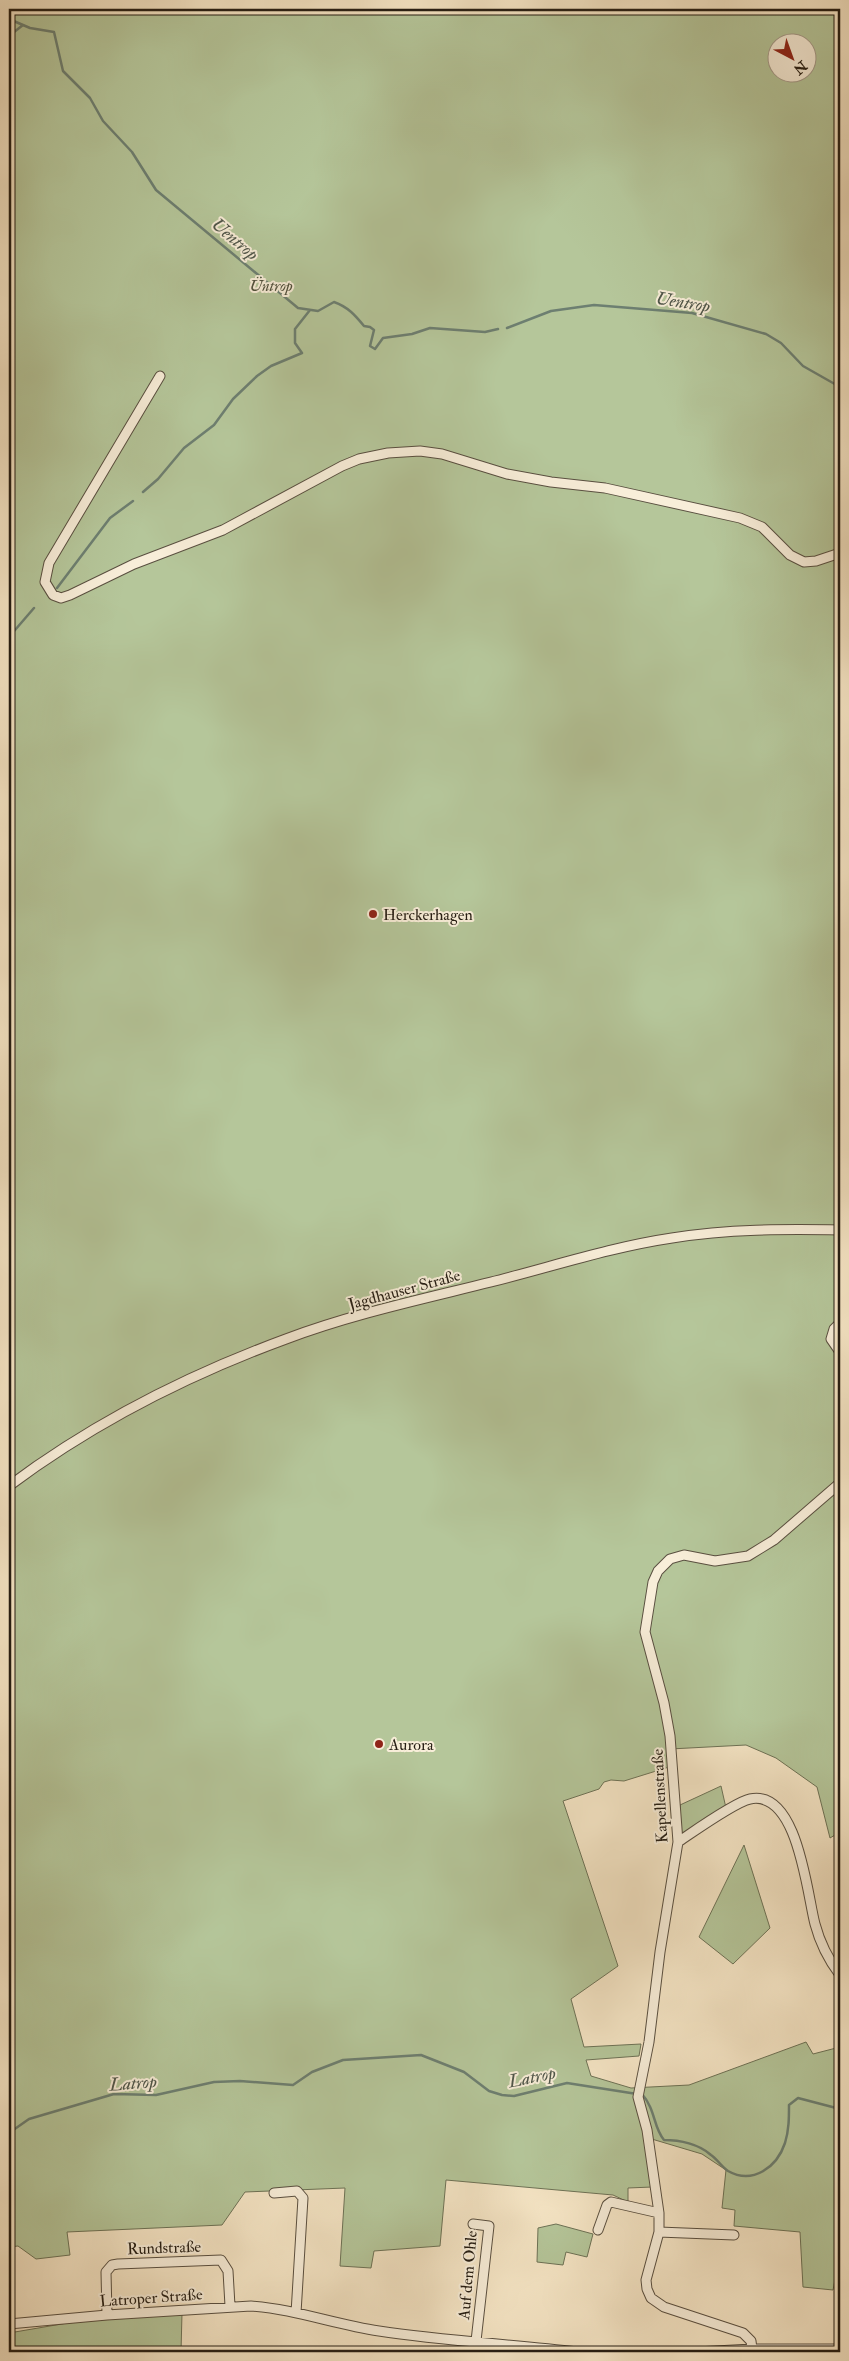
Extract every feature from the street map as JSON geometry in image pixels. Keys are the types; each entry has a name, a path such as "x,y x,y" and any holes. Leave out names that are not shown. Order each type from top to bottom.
{"street":[{"path":"160,376 50,563 45,582 53,595 61,598 70,596 134,564 223,530 276,500 359,459 388,453 420,451 449,456 507,474 612,489 740,518 762,527 796,559 804,562 816,561 840,553"},
{"name":"Jagdhauser Straße","path":"9,1486 68,1445 150,1399 255,1351 326,1326 590,1256 663,1239 704,1233 758,1229 840,1230"},
{"path":"840,1323 834,1330 831,1339 840,1352"},
{"name":"Kapellenstraße","path":"752,2349 751,2341 743,2333 664,2306 651,2298 647,2289 646,2280 659,2232 659,2213 647,2130 638,2097 649,2042 660,1952 678,1842 664,1703 645,1636 656,1576 666,1563 680,1555 722,1561 742,1558 752,1554 780,1536 840,1483"},
{"path":"678,1842 746,1800 761,1799 776,1807 787,1821 796,1841 815,1925 823,1948 840,1975"},
{"path":"274,2193 296,2191 302,2195 304,2201 296,2312"},
{"path":"598,2230 607,2205 611,2202 659,2213"},
{"name":"Auf dem Ohle","path":"473,2224 489,2226 476,2341"},
{"path":"659,2232 734,2235"},
{"name":"Rundstraße","path":"107,2315 106,2272 112,2265 118,2264 222,2260 226,2266 230,2306"},
{"name":"Latroper Straße","path":"9,2324 230,2306 272,2308 296,2312 343,2326 381,2332 476,2341 499,2348 577,2352"},
{"path":"697,2352 752,2349 840,2349"}],"green space":[{"name":"Üntrop","path":"9,9 840,9 840,1832 830,1838 817,1787 776,1758 746,1745 670,1749 669,1767 624,1781 611,1780 604,1782 599,1789 563,1801 618,1966 571,1999 584,2047 641,2044 639,2056 586,2060 591,2076 631,2088 689,2085 806,2042 813,2054 840,2047 840,2264 838,2264 833,2290 803,2287 800,2232 734,2226 735,2210 722,2208 726,2170 702,2154 645,2137 652,2187 628,2188 628,2202 613,2195 446,2180 440,2246 374,2251 371,2268 340,2266 345,2188 245,2192 222,2225 67,2232 70,2255 36,2259 18,2246 9,2247"},
{"path":"721,1786 726,1808 681,1835 680,1805"},
{"path":"744,1845 770,1928 733,1964 699,1937"},
{"path":"556,2224 593,2234 587,2257 566,2252 563,2265 537,2262 538,2228"},
{"path":"182,2313 181,2352 9,2352 9,2333 85,2320"}],"waterway":[{"name":"Uentrop","path":"9,19 30,28 54,32 63,71 90,98 103,121 132,152 156,190 298,308 318,311 334,302 343,306 364,326 374,330 370,346 375,349 383,338 412,334 430,328 485,332 498,329"},
{"path":"9,36 23,25"},
{"name":"Uentrop","path":"507,328 551,311 594,305 692,313 766,334 781,343 803,366 840,387"},
{"path":"143,492 158,479 184,448 214,425 233,399 257,376 271,366 302,353 295,343 295,329 310,310"},
{"path":"57,588 110,518 133,501"},
{"path":"9,637 34,608"},
{"name":"Latrop","path":"9,2133 29,2119 114,2094 156,2095 214,2082 240,2081 293,2085 312,2072 343,2060 421,2055 464,2072 489,2091 502,2095 514,2096 567,2083 637,2094"},
{"name":"Latrop","path":"642,2094 650,2106 660,2135 664,2140 695,2145 706,2151 728,2171 746,2176 755,2175 763,2171 770,2166 781,2152 789,2124 789,2105 798,2098 840,2109"}],"place":[{"name":"Herckerhagen","path":"373,914"},
{"name":"Aurora","path":"379,1744"}]}
